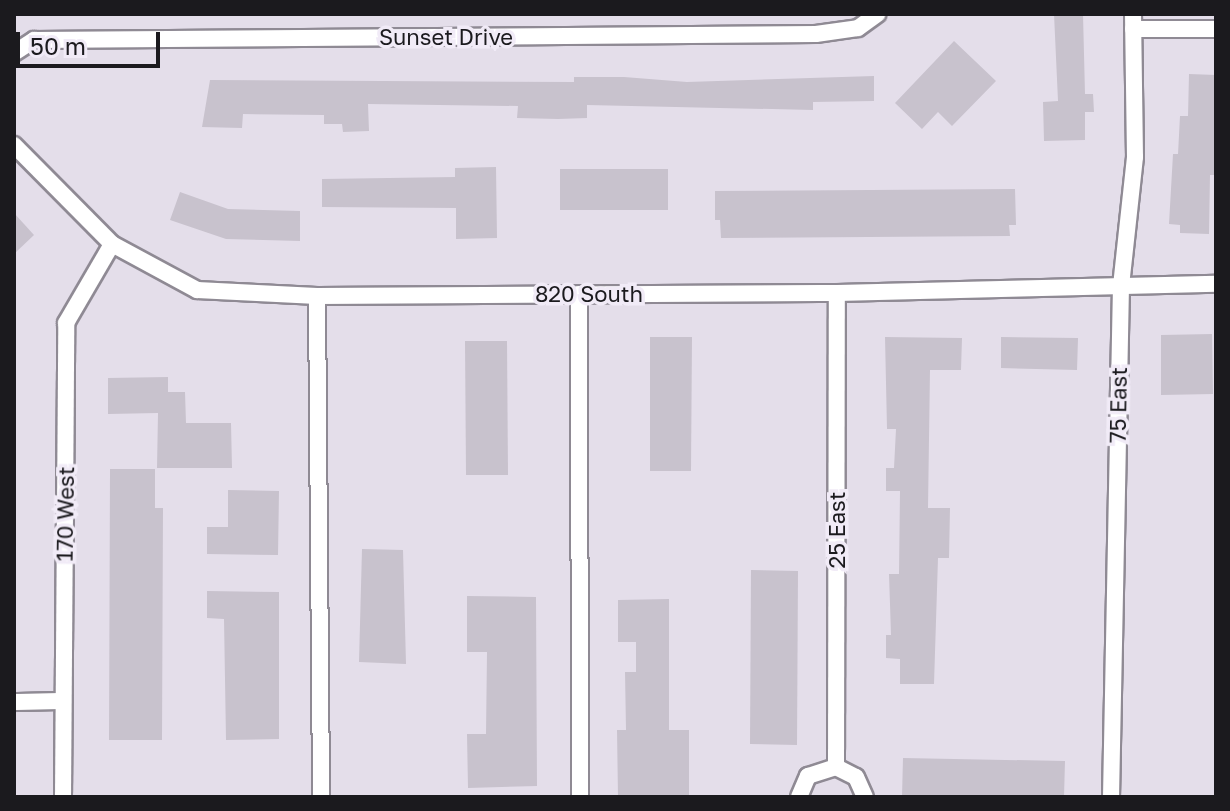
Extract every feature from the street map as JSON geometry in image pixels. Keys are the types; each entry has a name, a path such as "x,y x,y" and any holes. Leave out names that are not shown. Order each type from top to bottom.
{"street":[{"name":"Sunset Drive","path":"14,53 34,40 816,34 858,28 877,14"},
{"path":"1133,22 1216,29"},
{"name":"75 East","path":"1111,797 1121,286 1135,157 1133,22"},
{"name":"820 South","path":"14,145 112,244 197,290 317,296 837,293 1216,284"},
{"name":"170 West","path":"63,797 66,323 112,244"},
{"name":"25 East","path":"836,767 837,293"},
{"path":"579,294 580,797"},
{"path":"317,296 321,797"},
{"path":"14,702 63,701"},
{"path":"799,797 808,776 836,767 856,777 865,797"}],"building":[{"path":"1054,14 1083,14 1085,94 1093,94 1094,112 1085,112 1085,140 1044,141 1043,102 1058,101"},
{"path":"954,41 996,81 952,126 938,112 922,129 895,103"},
{"path":"1189,74 1216,75 1216,175 1210,175 1209,234 1180,233 1180,225 1169,224 1173,154 1178,154 1180,116 1188,116"},
{"path":"874,76 874,101 813,102 813,110 587,105 587,118 558,119 517,118 518,106 368,104 369,131 343,132 342,124 324,124 324,115 243,114 242,128 202,127 210,80 574,82 574,77 624,77 687,82"},
{"path":"496,167 497,238 456,239 456,208 322,207 322,179 455,177 455,168"},
{"path":"560,169 668,169 668,210 560,210"},
{"path":"1015,189 1016,225 1009,225 1010,236 721,238 720,220 715,220 715,191"},
{"path":"180,192 228,209 300,211 300,241 226,239 170,220"},
{"path":"14,213 34,235 14,254"},
{"path":"1212,334 1213,394 1161,395 1161,335"},
{"path":"650,337 692,337 691,471 650,471"},
{"path":"885,337 962,338 961,370 930,370 928,508 950,508 949,558 938,558 934,684 900,684 900,659 886,658 886,635 891,635 889,574 899,574 900,491 886,491 886,468 894,468 896,429 887,429"},
{"path":"1001,337 1078,338 1077,370 1001,368"},
{"path":"465,341 507,341 508,475 466,475"},
{"path":"168,377 168,392 185,392 186,423 231,423 232,468 157,468 158,413 108,414 108,378"},
{"path":"110,469 155,469 155,508 163,508 162,740 109,740"},
{"path":"228,490 279,491 278,555 207,554 207,527 228,527"},
{"path":"362,549 403,550 406,664 359,662"},
{"path":"751,570 798,571 797,745 750,744"},
{"path":"207,591 279,592 279,739 226,740 224,619 207,618"},
{"path":"467,596 536,597 537,786 468,788 467,734 486,734 487,652 467,652"},
{"path":"669,599 669,730 689,730 689,797 618,797 617,730 626,730 625,672 636,672 636,642 618,642 618,600"},
{"path":"903,758 1065,761 1064,797 902,797"}]}
